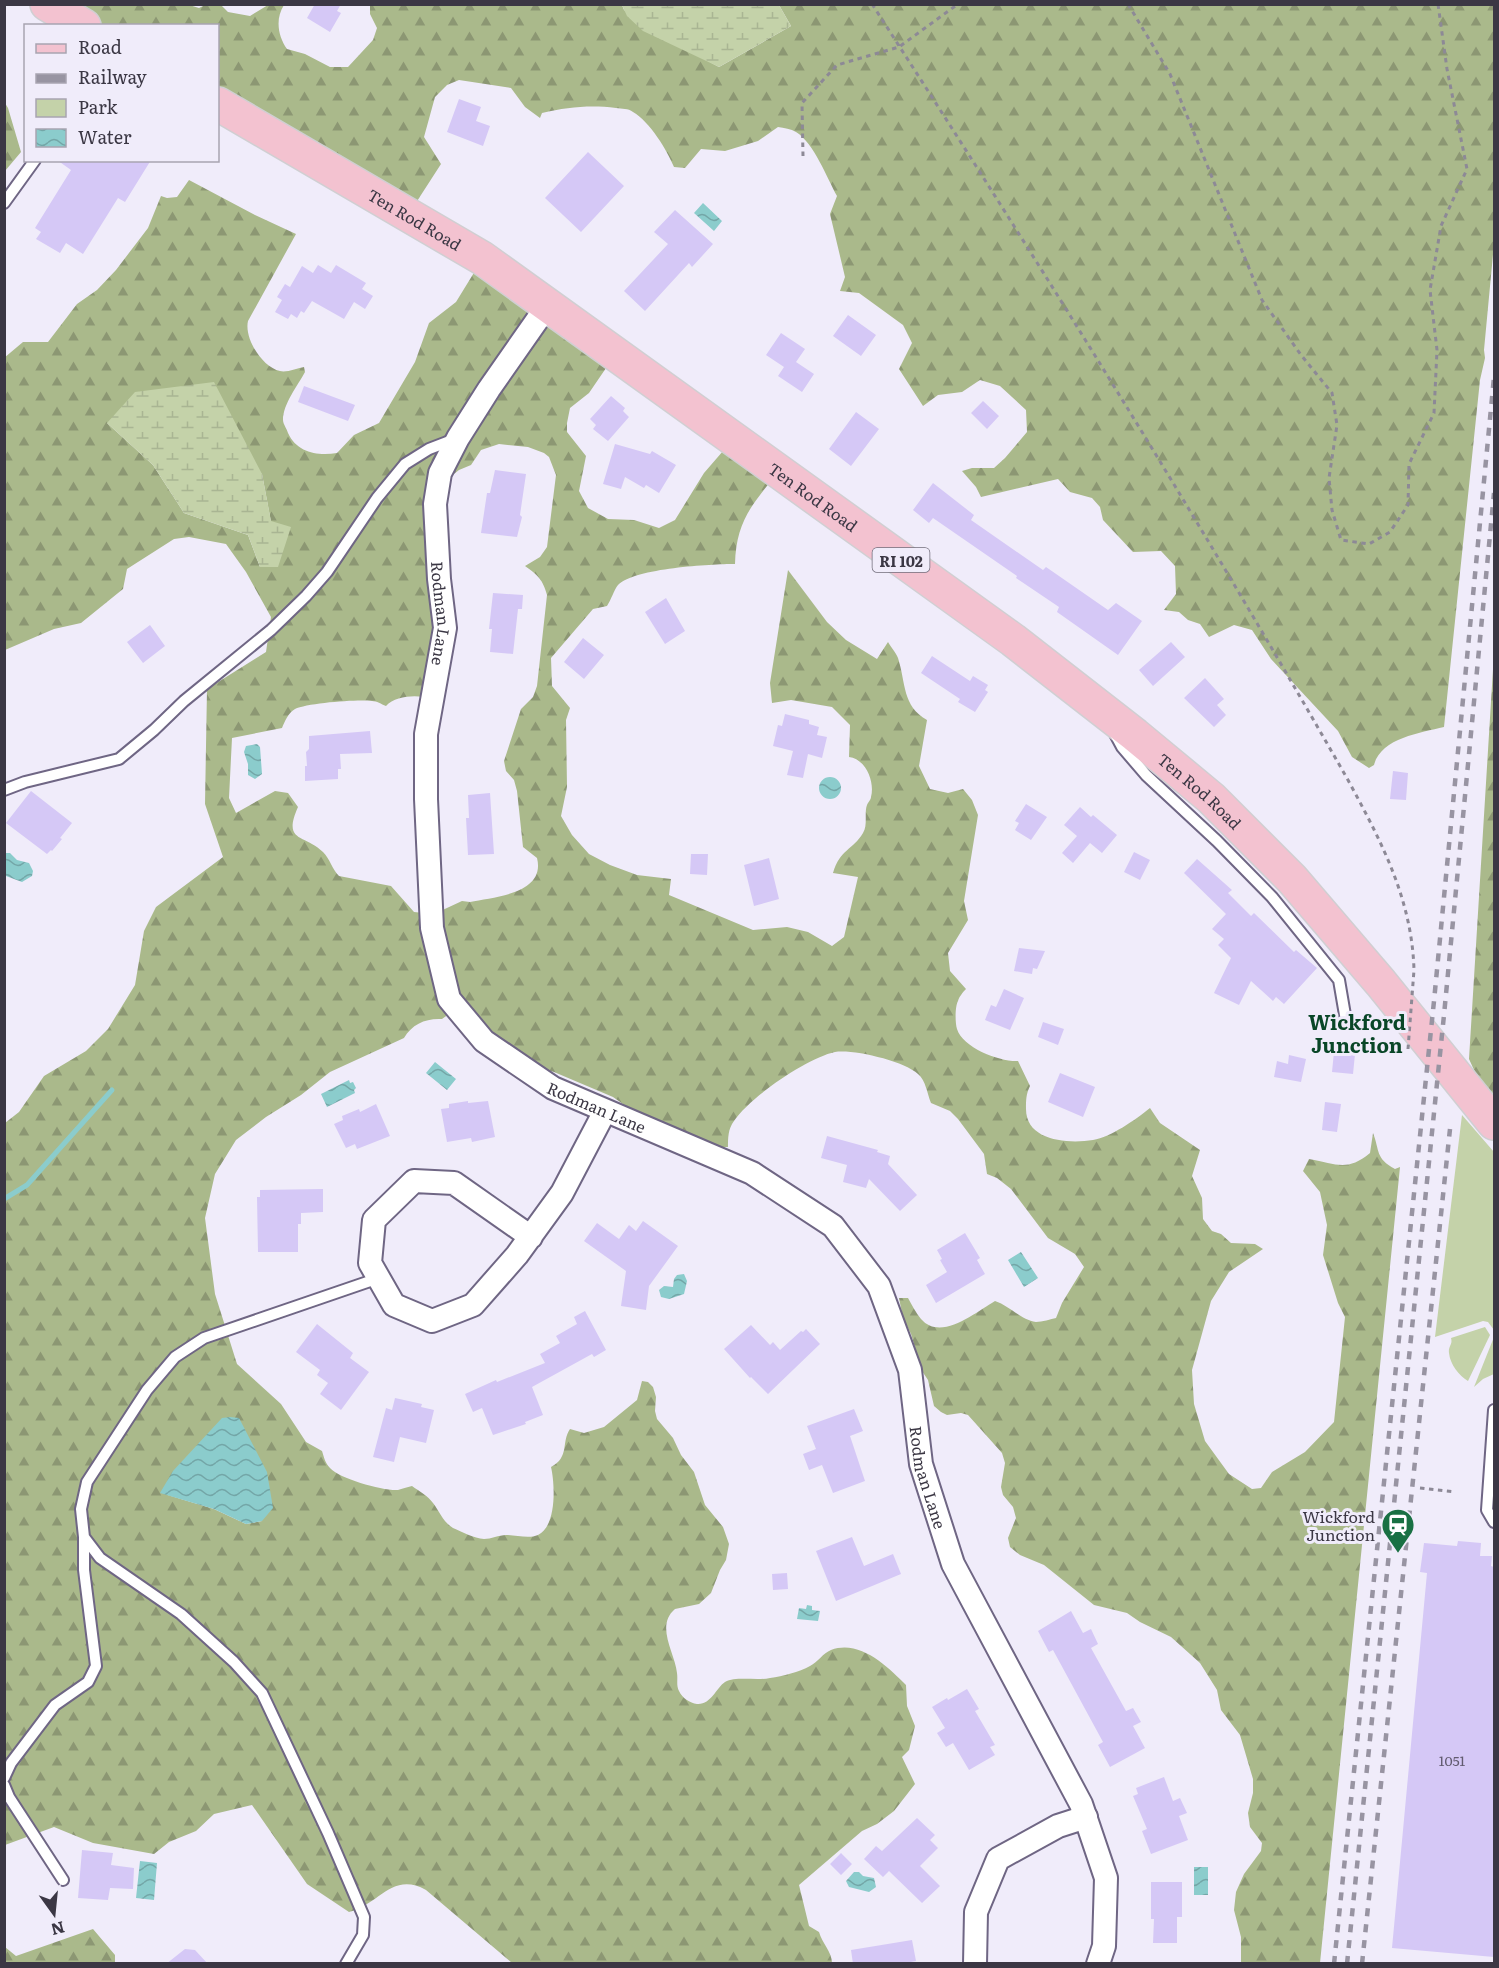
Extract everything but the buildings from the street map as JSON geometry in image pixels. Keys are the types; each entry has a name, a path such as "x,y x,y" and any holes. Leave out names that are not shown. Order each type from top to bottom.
{"main road":[{"path":"47,4 81,24"},
{"name":"Ten Rod Road","path":"221,111 482,258 1013,640 1102,709 1211,798 1292,879 1494,1123"}],"street":[{"name":"Rodman Lane","path":"547,306 458,438 440,473 435,504 439,579 445,628 426,735 426,799 432,928 449,999 484,1041 553,1088 752,1173 833,1226 879,1286 910,1370 921,1464 953,1564 1081,1804 1107,1878 1104,1947 1098,1964"},
{"path":"531,1237 454,1183 414,1181 374,1220 370,1263 394,1305 432,1321 473,1305 518,1255 531,1237 562,1193 605,1111"},
{"path":"975,1964 976,1912 998,1859 1058,1826 1086,1817"}],"lane":[{"path":"4,203 34,162"},
{"path":"4,790 25,782 120,759 184,701 272,630 306,596 327,572 377,498 405,464 429,448 458,438"},
{"path":"1102,709 1122,747 1140,768 1272,897 1318,953 1339,980 1345,1015"},
{"path":"4,1778 11,1762 55,1705 88,1682 96,1666 84,1570 81,1509 87,1482 147,1390 175,1357 204,1338 379,1278"},
{"path":"1494,1410 1487,1510 1494,1522"},
{"path":"84,1537 100,1558 181,1614 234,1662 262,1693 328,1833 363,1917 363,1935 346,1964"},
{"path":"4,1785 9,1797 63,1880"}],"path":[{"path":"872,4 1202,529 1371,823 1402,896 1412,933 1414,970 1408,1049"},
{"path":"803,156 802,103 837,65 899,46 958,4"},
{"path":"1128,4 1170,74 1262,300 1301,355 1332,393 1337,425 1329,477 1332,510 1341,540 1369,544 1390,532 1408,505 1409,464 1434,413 1437,350 1430,290 1441,226 1467,169 1447,69 1438,4"},
{"path":"1420,1488 1455,1492"}],"green space":[{"path":"186,4 199,8 205,5 221,5 228,12 250,16 268,5 284,5 279,16 279,27 281,39 287,49 305,54 330,67 348,67 373,40 377,28 370,14 370,5 622,5 624,10 719,67 791,26 779,5 1494,5 1494,244 1485,358 1480,380 1444,727 1393,743 1378,756 1374,765 1369,768 1352,757 1338,731 1271,659 1252,630 1234,625 1209,637 1200,624 1188,620 1179,612 1164,610 1176,594 1175,566 1161,551 1133,552 1103,520 1100,507 1092,498 1070,492 1058,479 981,497 976,487 962,471 972,468 994,468 1005,458 1027,432 1026,410 1000,386 980,380 962,392 938,395 923,406 899,369 912,343 903,325 859,293 840,291 845,277 830,214 837,196 820,161 809,144 796,132 778,127 758,141 725,151 701,149 685,168 674,167 652,129 629,110 579,107 542,113 540,118 525,107 511,88 459,80 447,85 435,97 424,137 441,164 410,212 219,101 219,24 96,24 65,5"},
{"path":"622,5 779,5 791,26 719,67 643,31 627,16"},
{"path":"5,103 21,152 5,171"},
{"path":"189,180 296,234 248,321 247,328 256,351 267,364 280,371 304,367 305,372 288,401 283,420 292,440 302,449 323,454 337,453 354,435 379,423 415,362 429,323 456,302 483,258 617,352 589,393 570,408 567,423 567,432 586,456 579,491 588,508 608,519 634,520 659,528 675,520 704,473 736,436 780,470 748,512 739,535 735,564 674,568 627,579 618,585 607,606 593,609 551,658 552,686 570,708 566,720 567,787 561,816 572,835 589,854 637,875 671,879 669,895 753,930 787,927 808,932 832,946 844,937 858,877 833,873 839,859 859,839 864,830 866,808 871,798 872,785 868,772 860,762 849,757 850,725 832,707 791,700 772,703 770,683 788,570 827,622 846,640 877,659 888,642 898,658 909,701 913,708 927,720 919,766 930,789 948,793 963,789 972,800 978,815 964,901 968,920 948,953 950,971 966,989 959,998 956,1010 956,1026 961,1036 974,1048 992,1056 1018,1061 1030,1086 1026,1100 1028,1120 1033,1128 1050,1138 1083,1141 1100,1138 1123,1127 1150,1108 1160,1123 1200,1150 1192,1176 1202,1198 1203,1219 1212,1231 1221,1234 1231,1243 1255,1244 1263,1249 1229,1272 1211,1301 1192,1370 1194,1404 1205,1441 1229,1474 1252,1489 1261,1488 1272,1472 1305,1452 1334,1422 1345,1317 1338,1303 1323,1255 1327,1225 1320,1192 1303,1171 1309,1159 1341,1165 1355,1163 1370,1153 1373,1133 1381,1158 1395,1169 1400,1167 1320,1963 1241,1963 1241,1937 1234,1910 1236,1892 1244,1874 1261,1851 1262,1843 1250,1827 1248,1813 1253,1793 1253,1779 1240,1735 1221,1710 1217,1690 1200,1663 1171,1637 1127,1613 1094,1605 1044,1565 1020,1555 1010,1547 1008,1538 1016,1518 1013,1507 1003,1495 1001,1487 1005,1463 1002,1453 968,1415 961,1413 947,1415 934,1406 928,1380 922,1371 911,1334 903,1318 899,1298 908,1298 921,1319 929,1325 938,1327 948,1326 969,1318 995,1301 1025,1319 1041,1322 1056,1318 1062,1303 1084,1267 1075,1254 1048,1238 1011,1189 997,1178 987,1174 984,1154 950,1111 931,1103 921,1077 902,1065 865,1054 835,1052 823,1056 795,1070 753,1101 732,1124 728,1147 716,1147 633,1111 613,1097 554,1072 525,1063 456,1009 442,1019 420,1023 404,1038 330,1072 236,1140 215,1174 205,1218 215,1294 237,1364 281,1404 306,1442 322,1451 327,1464 335,1472 382,1489 398,1490 412,1486 431,1500 450,1526 468,1535 484,1539 506,1535 534,1536 544,1530 552,1514 551,1467 561,1459 570,1429 584,1433 604,1427 637,1400 642,1381 648,1382 653,1387 657,1419 673,1438 681,1455 694,1472 705,1505 723,1527 729,1544 726,1560 711,1593 699,1604 675,1609 669,1616 666,1631 682,1696 692,1703 702,1704 730,1680 765,1679 791,1674 810,1666 828,1651 842,1648 863,1651 891,1670 906,1685 907,1706 915,1726 909,1750 902,1757 915,1784 894,1811 877,1824 862,1831 799,1885 809,1926 819,1932 832,1963 512,1963 426,1890 414,1885 404,1884 395,1887 349,1912 307,1884 252,1805 214,1814 196,1831 169,1842 154,1854 93,1843 54,1827 5,1845 5,1123 19,1112 44,1076 86,1051 108,1029 135,985 144,931 156,907 223,857 205,804 207,689 266,652 271,617 246,572 226,544 189,537 174,539 127,569 123,589 81,623 54,629 5,650 4,358 23,342 48,342 77,304 97,290 116,270 148,228 161,196 177,197","holes":["107,423 262,474 271,522 260,567 248,535 184,513 153,465","499,444 528,447 549,457 556,475 547,547 540,557 525,566 539,578 547,595 537,686 533,697 521,709 504,761 506,771 514,780 517,791 523,847 537,858 538,870 534,879 516,892 470,902 462,901 434,914 414,912 391,886 339,876 323,852 294,832 294,819 298,807 288,793 275,791 236,813 229,798 232,738 282,728 290,713 301,707 321,703 356,701 374,701 386,706 403,697 423,697 438,621 442,519 448,514 443,496 450,477 471,465 481,450","161,1493 262,1521 246,1524 214,1509"]},
{"path":"214,382 262,474 271,521 291,527 278,567 260,567 248,535 184,513 153,465 107,423 135,392"},
{"path":"1494,653 1494,1099 1480,1083 1469,1059"},
{"path":"1462,1115 1494,1152 1494,1330 1488,1322 1483,1321 1435,1337"},
{"path":"1485,1327 1490,1335 1468,1381 1458,1373 1451,1361 1449,1351 1451,1338"},
{"path":"1494,1337 1494,1374 1483,1379 1474,1387"},
{"path":"93,1929 115,1955 115,1963 5,1963 5,1947 16,1956"}],"water":[{"path":"703,203 722,221 714,231 694,213"},
{"path":"257,744 260,747 262,774 255,779 248,775 248,764 244,752 246,746"},
{"path":"830,777 840,784 841,788 834,798 830,799 820,792 819,788 826,778"},
{"path":"5,853 10,853 17,860 29,863 33,871 32,876 22,882 6,876"},
{"path":"435,1062 456,1079 447,1090 426,1073"},
{"path":"349,1080 356,1088 355,1093 327,1107 321,1094"},
{"path":"1021,1252 1038,1278 1024,1287 1008,1260"},
{"path":"684,1274 687,1281 684,1294 669,1299 661,1297 659,1290 664,1286 673,1287 677,1275"},
{"path":"222,1418 239,1418 267,1472 273,1508 262,1521 246,1524 214,1509 160,1493 173,1471"},
{"path":"807,1605 812,1606 812,1610 820,1611 818,1621 797,1619 799,1608 806,1609"},
{"path":"140,1861 157,1863 154,1900 136,1898"},
{"path":"1194,1867 1208,1867 1208,1895 1194,1895"},
{"path":"854,1872 874,1878 876,1887 869,1892 849,1887 846,1881"}],"waterway":[{"path":"4,1199 27,1185 112,1090"}],"railway":[{"path":"1334,1964 1434,1001 1494,377"},
{"path":"1347,1964 1444,1015 1494,493"},
{"path":"1362,1964 1450,1129"}],"place":[{"name":"Wickford Junction","path":"1398,1554"}],"district":[{"name":"Wickford Junction","path":"1357,1032"}]}
